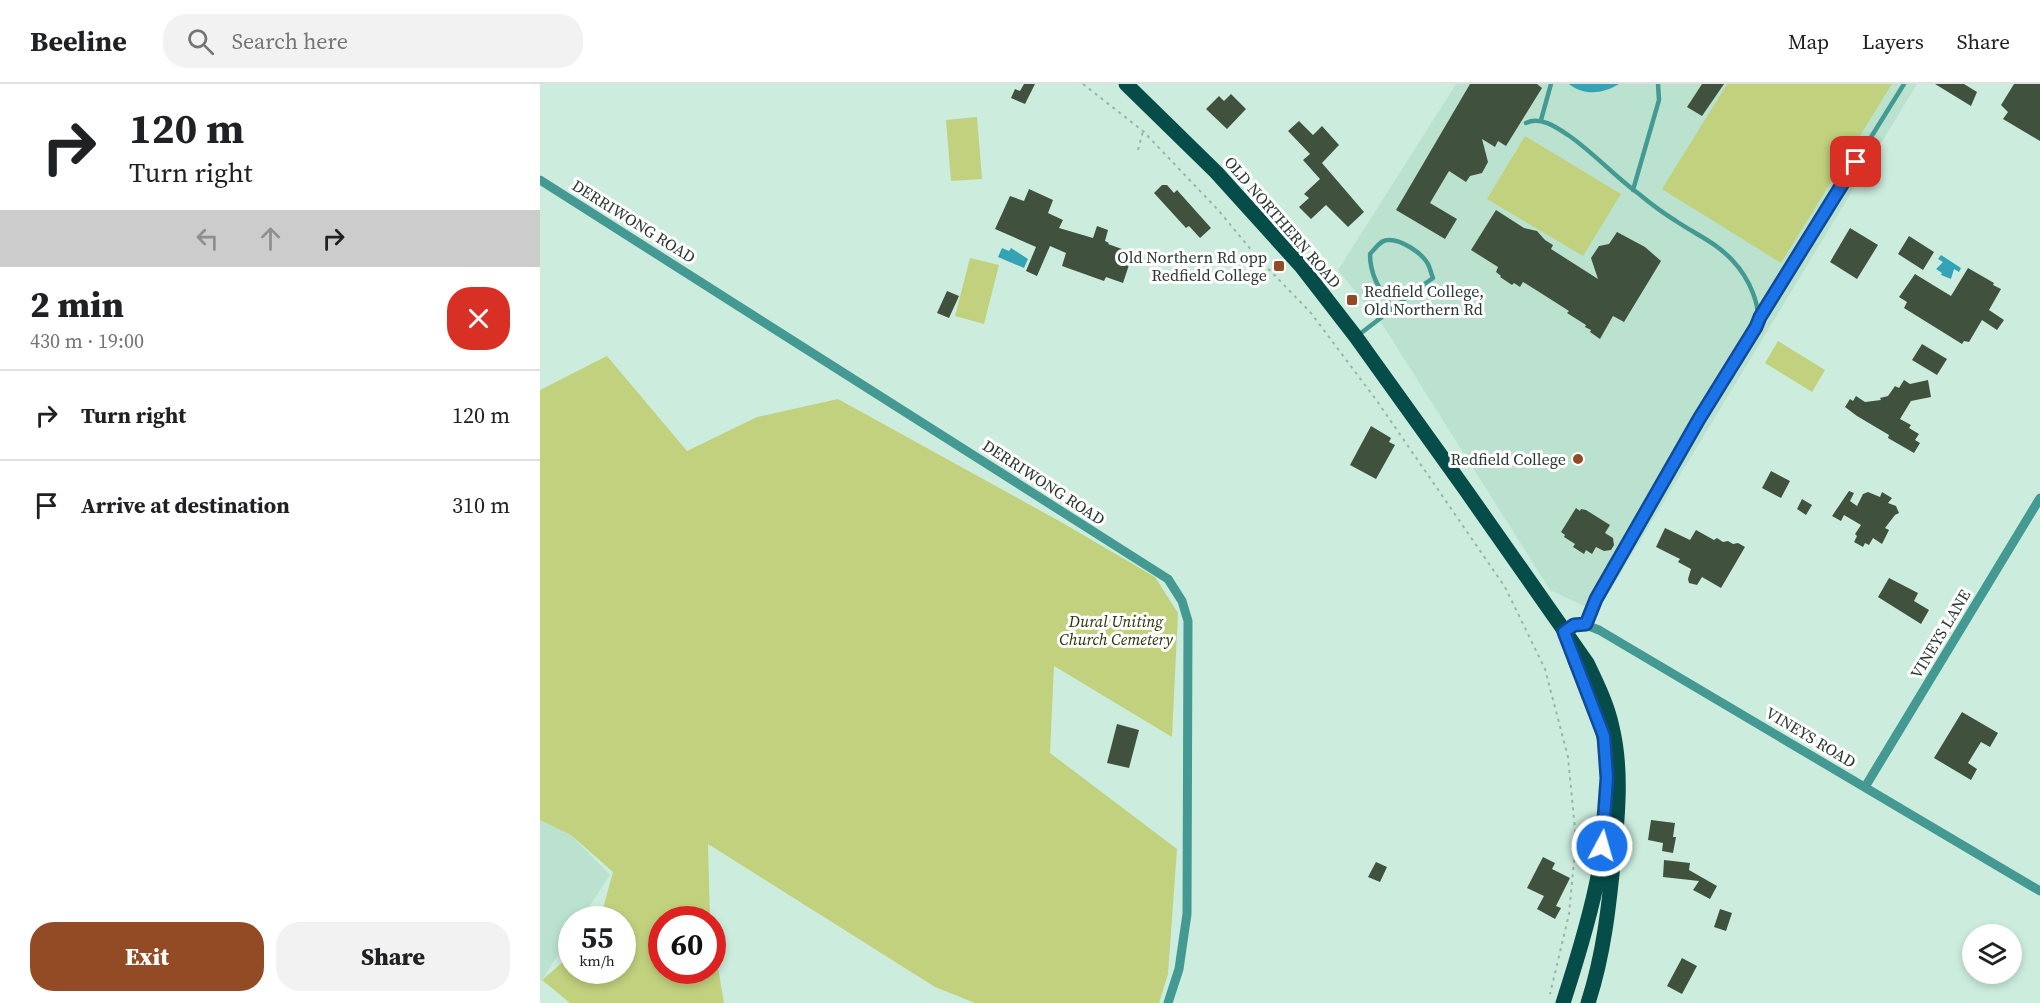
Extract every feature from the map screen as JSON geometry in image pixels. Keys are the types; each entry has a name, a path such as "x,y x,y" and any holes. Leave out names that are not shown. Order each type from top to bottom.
{"main road":[{"name":"OLD NORTHERN ROAD","path":"1126,84 1173,128 1302,266 1356,337 1587,663 1605,701 1613,728 1618,766 1618,811 1604,947 1588,1003"},
{"name":"OLD NORTHERN ROAD","path":"1556,1001 1599,870 1606,815 1607,778 1604,736 1564,632"}],"street":[{"name":"DERRIWONG ROAD","path":"540,180 1168,579 1182,601 1188,621 1188,633 1187,914 1179,969 1168,1003"},
{"name":"VINEYS LANE","path":"1865,787 2040,498"},
{"path":"1564,632 1574,625 1586,624"},
{"name":"VINEYS ROAD","path":"1586,624 1631,648 2040,891"}],"lane":[{"path":"1541,120 1551,84"},
{"path":"1633,190 1659,100 1658,84"},
{"path":"1586,624 1596,599 1699,419 1904,84"},
{"path":"1526,123 1541,120 1568,135 1633,190 1676,222 1709,240 1734,261 1750,287 1760,317"},
{"path":"1356,337 1393,309 1433,278 1428,263 1422,256 1400,242 1388,240 1382,242 1370,254 1370,266 1375,282 1393,309"}],"path":[{"path":"1083,84 1143,131 1311,313 1377,401 1505,587 1545,669 1568,757 1576,840 1569,914 1556,1001"},
{"path":"1138,150 1143,131"}],"shaded area":[{"name":"Redfield College","path":"1456,84 1917,84 1597,612 1550,590 1384,327 1338,270"},
{"path":"540,820 571,835 610,875 590,906 558,906 558,955 542,980 540,979"}],"green space":[{"path":"1727,84 1892,84 1781,263 1662,189"},
{"path":"977,117 982,179 951,181 946,120"},
{"path":"1525,136 1621,194 1583,256 1487,199"},
{"path":"970,258 999,265 984,324 955,316"},
{"path":"1778,341 1825,370 1812,392 1765,363"},
{"name":"Dural Uniting Church Cemetery","path":"607,356 687,451 757,417 838,399 1061,522 1155,577 1178,613 1172,737 1054,666 1050,753 1177,849 1168,974 1159,1003 975,1003 935,987 708,844 710,906 648,906 648,984 721,984 724,1003 570,1003 542,980 558,966 558,984 636,984 636,906 604,906 613,872 571,835 540,820 540,390"}],"water":[{"path":"1569,84 1619,84 1600,92 1587,92"},
{"path":"1002,248 1009,251 1011,248 1028,259 1024,268 998,257"},
{"path":"1941,255 1961,268 1959,272 1954,269 1951,279 1941,275 1942,273 1936,269 1943,262 1938,259"}],"building":[{"path":"1024,84 1035,84 1025,104 1011,98 1015,89 1020,91"},
{"path":"1470,84 1537,84 1542,88 1506,146 1498,141 1495,147 1482,139 1488,162 1482,173 1470,176 1466,182 1449,171 1430,203 1457,219 1445,239 1396,210"},
{"path":"1702,84 1724,84 1702,116 1687,107"},
{"path":"1935,84 1964,84 1977,92 1971,106"},
{"path":"2014,84 2040,84 2040,141 2003,119 2008,112 2001,105"},
{"path":"1231,94 1246,109 1227,129 1206,109 1219,96 1224,101"},
{"path":"1299,121 1313,135 1322,126 1339,145 1322,163 1364,212 1348,227 1326,205 1311,219 1299,207 1309,198 1304,194 1320,179 1303,160 1310,154 1288,131"},
{"path":"1162,185 1167,185 1174,193 1177,190 1211,228 1200,238 1189,226 1186,228 1154,193"},
{"path":"1029,189 1053,200 1048,213 1063,220 1059,228 1093,238 1097,226 1108,230 1105,241 1108,244 1133,253 1123,283 1106,277 1104,281 1062,266 1066,253 1050,246 1037,276 1026,271 1036,247 995,229 1010,196 1024,201"},
{"path":"1496,210 1524,228 1537,231 1553,245 1551,249 1598,279 1591,258 1599,246 1609,244 1617,232 1645,247 1661,261 1624,322 1613,316 1600,339 1585,327 1586,325 1567,313 1569,311 1536,290 1523,282 1520,287 1514,283 1512,285 1500,277 1496,272 1498,267 1471,250"},
{"path":"1850,228 1878,245 1857,279 1830,262"},
{"path":"1909,236 1934,252 1923,270 1898,254"},
{"path":"1968,268 2001,289 1989,310 2004,320 1997,330 1982,320 1969,342 1964,341 1962,344 1904,308 1907,302 1899,297 1915,274 1951,296"},
{"path":"947,291 959,296 949,318 937,313"},
{"path":"1922,344 1947,359 1937,375 1912,360"},
{"path":"1904,380 1910,384 1928,380 1931,397 1911,401 1900,419 1911,425 1909,428 1919,434 1915,440 1920,443 1914,453 1888,438 1889,435 1845,407 1850,399 1853,401 1856,396 1865,402 1881,400 1880,398 1888,396 1895,386 1899,388"},
{"path":"1371,426 1391,438 1389,442 1395,445 1376,479 1350,465"},
{"path":"1771,471 1790,481 1781,498 1762,488"},
{"path":"1849,491 1854,493 1850,501 1857,506 1863,494 1868,492 1880,497 1882,492 1892,498 1888,503 1896,506 1899,513 1885,528 1889,530 1882,544 1873,538 1869,545 1865,543 1863,547 1854,542 1857,536 1855,534 1861,525 1844,515 1841,521 1832,516"},
{"path":"1802,499 1812,505 1806,515 1797,509"},
{"path":"1576,508 1580,511 1581,509 1586,510 1610,525 1605,533 1613,538 1614,545 1611,550 1604,551 1596,547 1592,554 1586,550 1584,554 1564,537 1565,535 1561,532"},
{"path":"1665,528 1690,540 1696,530 1714,540 1717,538 1723,542 1738,543 1745,547 1721,588 1702,577 1697,585 1689,583 1691,569 1678,562 1680,559 1656,547"},
{"path":"1889,578 1918,593 1914,601 1929,610 1921,624 1878,597"},
{"path":"1962,712 1998,733 1990,747 1981,742 1968,763 1977,769 1971,780 1934,758"},
{"path":"1117,724 1139,730 1129,768 1107,763"},
{"path":"1651,820 1675,823 1673,837 1676,837 1673,853 1662,851 1663,843 1648,840"},
{"path":"1543,857 1555,863 1552,869 1570,878 1556,906 1561,908 1555,919 1537,909 1544,896 1527,888"},
{"path":"1664,860 1690,863 1689,870 1717,886 1710,899 1693,890 1699,881 1663,877"},
{"path":"1376,862 1387,867 1380,882 1368,877"},
{"path":"1720,909 1732,913 1726,931 1714,927"},
{"path":"1682,958 1697,966 1682,994 1667,986"}],"place":[{"name":"Old Northern Rd opp Redfield College","path":"1279,266"},
{"name":"Redfield College, Old Northern Rd","path":"1352,300"},
{"name":"Redfield College","path":"1578,459"}],"route":[{"path":"1602,846 1607,778 1604,736 1564,632 1574,625 1586,624 1596,599 1699,419 1856,162"}]}
